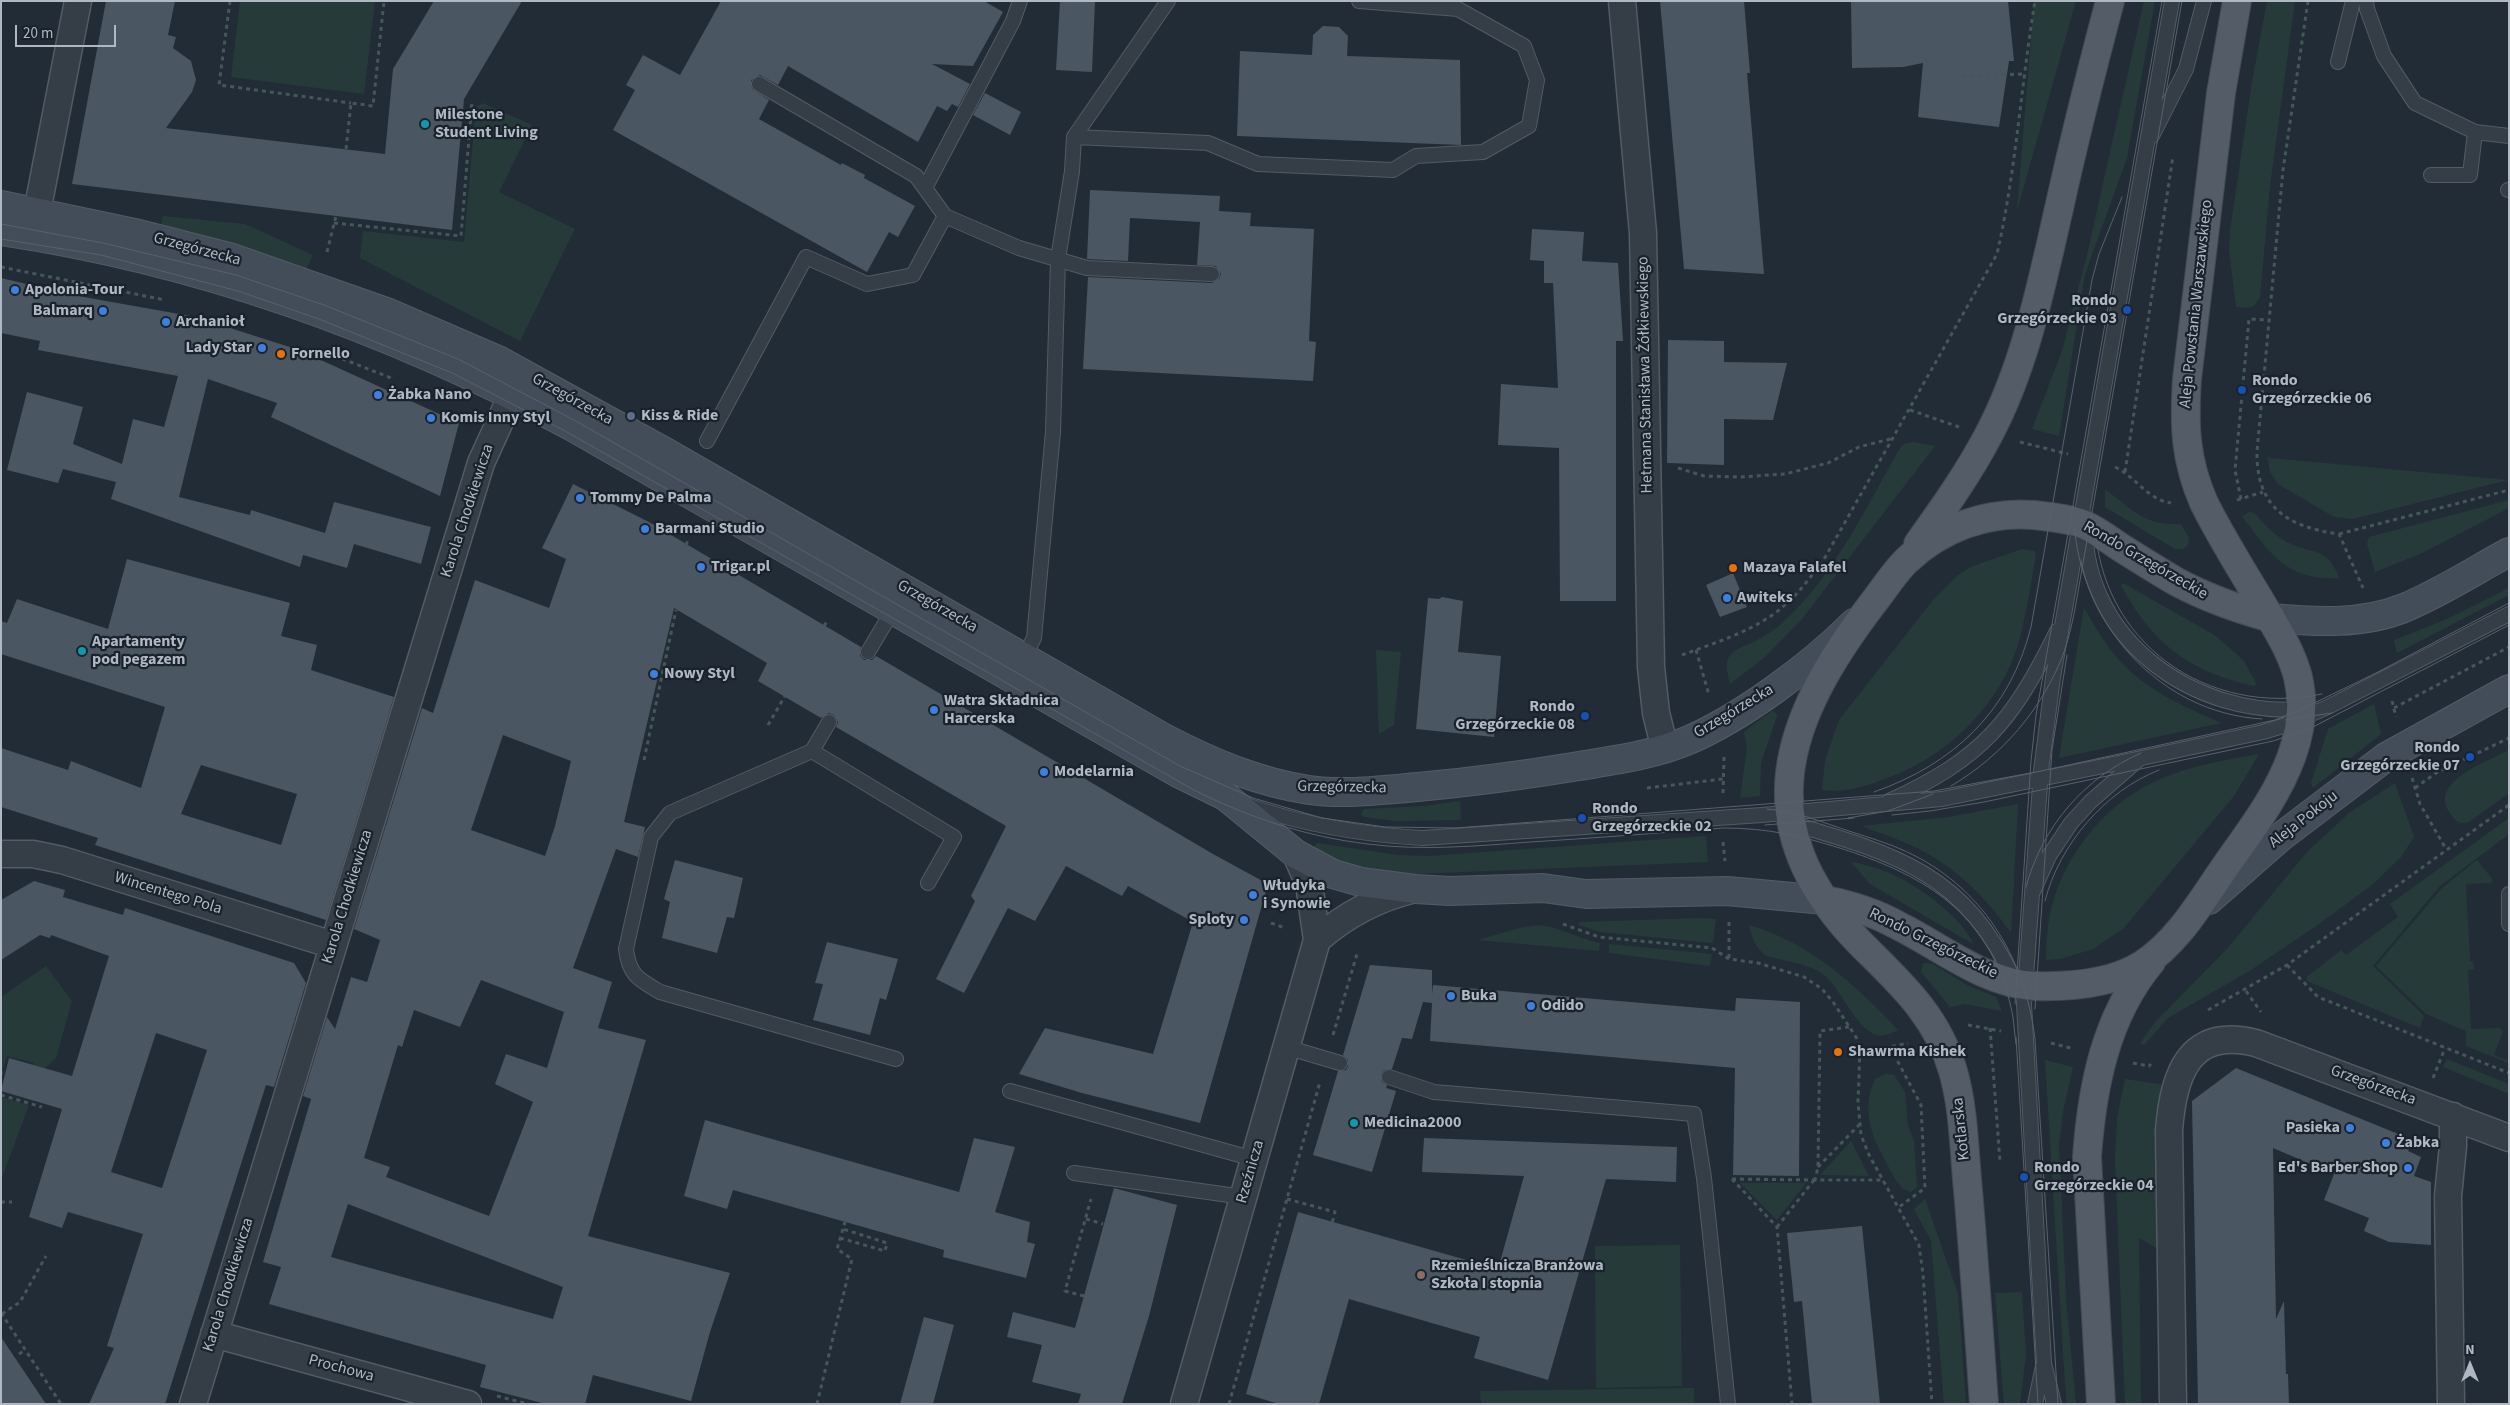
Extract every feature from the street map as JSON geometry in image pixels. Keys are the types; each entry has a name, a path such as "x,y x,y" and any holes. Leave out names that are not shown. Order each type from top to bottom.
{"main road":[{"path":"1904,563 1961,482 1989,435 2010,385 2036,305 2081,109 2110,1"},
{"name":"Aleja Powstania Warszawskiego","path":"2237,1 2221,93 2203,239 2187,379 2186,440 2189,465 2204,503 2271,618"},
{"name":"Rondo Grzegórzeckie","path":"2006,514 2059,518 2082,524 2176,582 2212,600 2271,618 2283,639 2310,712 2282,779 2265,809 2188,921 2159,952 2131,971 2112,978 2021,990 1876,914 1825,900 1801,856 1790,818 1787,793 1790,765 1801,725 1822,681 1846,640 1904,563 1929,542 1953,528 1981,518 2006,514"},
{"name":"Kotlarska","path":"1825,900 1860,942 1900,981 1923,1007 1939,1032 1950,1059 1962,1122 1984,1404"},
{"path":"2101,1404 2087,1166 2089,1120 2102,1056 2119,1011 2138,978 2159,952"}],"street":[{"path":"35,224 78,1"},
{"name":"Hetmana Stanisława Żółkiewskiego","path":"1622,1 1643,233 1651,667 1656,713 1664,749"},
{"name":"Grzegórzecka","path":"1,206 35,224 249,287 331,316 455,367 512,394 1169,768 1225,796 1296,854 1318,868 1346,878 1415,889 1450,891 1543,888 1586,894 1727,891 1825,900"},
{"name":"Grzegórzecka","path":"1,231 35,224 139,234 229,258 388,313 498,360 665,452 1164,738 1202,758 1278,785 1312,790 1365,791 1520,776 1664,749 1703,733 1762,699 1847,630 1869,609"},
{"name":"Karola Chodkiewicza","path":"193,1404 481,462 512,394"},
{"path":"2271,618 2306,622 2341,620 2372,617 2402,609 2509,552"},
{"name":"Aleja Pokoju","path":"2188,921 2221,888 2282,836 2375,764 2402,746 2509,689"},
{"name":"Wincentego Pola","path":"1,854 33,854 62,860 333,945"},
{"name":"Rzeźnicza","path":"1184,1404 1317,940 1309,884 1296,854"},
{"path":"1317,940 1337,922 1361,909 1385,898 1415,889"},
{"name":"Grzegórzecka","path":"2173,1404 2169,1144 2171,1112 2180,1078 2197,1050 2217,1040 2235,1039 2256,1043 2509,1138"},
{"path":"2451,1404 2448,1196 2453,1146 2453,1116"},
{"name":"Prochowa","path":"214,1334 468,1404"}],"lane":[{"path":"925,188 1013,21 1020,1"},
{"path":"1024,657 1034,638 1053,432 1058,259 1072,171 1074,137 1168,1"},
{"path":"1074,137 1208,143 1258,164 1393,170 1416,156 1483,152 1529,126 1537,80 1524,46 1458,9 1359,1"},
{"path":"2054,1404 2044,1363 2021,990 2032,894 2040,779 2052,677 2082,524 2088,474 2172,1"},
{"path":"2146,148 2186,69 2204,1"},
{"path":"2338,62 2353,1"},
{"path":"2366,1 2366,9 2384,56 2415,103 2475,132 2509,136"},
{"path":"759,84 916,176 945,216 1019,248 1087,268 1212,274"},
{"path":"2431,175 2470,175 2475,132"},
{"path":"706,441 806,258 867,284 913,275 945,216"},
{"path":"2082,524 2089,559 2104,601 2128,639 2156,666 2182,684 2221,701 2262,709 2310,712"},
{"path":"868,652 893,610"},
{"path":"1879,806 1953,768 1977,750 1994,733 2032,680 2065,614"},
{"path":"1225,796 1275,815 1324,827 1372,835 1423,838 1762,815 1790,818 1942,799 2263,732 2310,712 2509,614"},
{"path":"829,722 812,751 670,813 652,837 626,949 628,964 633,975 660,992 896,1059"},
{"path":"812,751 954,837 928,883"},
{"path":"2032,894 2049,856 2071,823 2090,802 2141,758"},
{"path":"1790,818 1884,853 1916,867 1934,878 1963,903 1984,926 2021,990"},
{"path":"2509,894 2509,924"},
{"path":"1286,1047 1333,1061"},
{"path":"1389,1077 1434,1092 1694,1114 1704,1178 1728,1404"},
{"path":"1010,1091 1254,1159"},
{"path":"1074,1173 1243,1197"},
{"path":"2035,1404 2044,1363"}],"path":[{"path":"230,1 219,85 373,106 384,1"},
{"path":"1709,695 1696,650 1743,631 1786,605 1823,561 1998,254 2007,212 2023,74 2035,1"},
{"path":"2308,1 2283,170 2257,457 2258,473 2263,492 2274,507 2290,519 2313,529 2339,534 2509,490"},
{"path":"1962,76 2023,74"},
{"path":"334,224 461,236 472,101"},
{"path":"346,149 351,103"},
{"path":"2126,472 2172,156"},
{"path":"326,252 336,216"},
{"path":"1,267 168,300"},
{"path":"2241,499 2235,470 2249,319 2270,320"},
{"path":"316,348 396,380"},
{"path":"1910,410 1952,425"},
{"path":"1647,468 1674,468 1713,476 1740,477 1785,474 1828,463 1859,447 1894,438"},
{"path":"2023,443 2055,451"},
{"path":"2108,465 2126,472 2158,500 2172,503"},
{"path":"2230,502 2263,492"},
{"path":"2339,534 2359,576"},
{"path":"686,545 688,540"},
{"path":"644,760 676,610"},
{"path":"824,626 828,620"},
{"path":"2394,708 2509,647"},
{"path":"2391,695 2398,724"},
{"path":"768,725 785,696"},
{"path":"2415,788 2436,773 2509,738"},
{"path":"1723,751 1723,800"},
{"path":"2411,773 2420,804 2446,849"},
{"path":"2206,1011 2287,965 2509,805"},
{"path":"1723,835 1725,863"},
{"path":"1729,959 1730,920"},
{"path":"1559,923 1580,932 1599,937 1712,948 1729,959 1793,972 1814,982 1833,1002 1856,1037 1860,1049 1859,1125 1865,1146 1914,1234 1922,1259 1932,1404"},
{"path":"1228,1404 1287,1199 1333,1061 1357,954"},
{"path":"2287,965 2318,997 2509,1073"},
{"path":"1966,1024 2006,1032"},
{"path":"1777,1227 1815,1180 1818,1167 1820,1031 1849,1027"},
{"path":"1990,1028 1992,1051"},
{"path":"2044,1041 2076,1049"},
{"path":"1860,1049 1890,1047 1908,1042"},
{"path":"1890,1047 1921,1105 1925,1188 1899,1207"},
{"path":"2438,1066 2445,1048"},
{"path":"2131,1063 2149,1066 2154,1059"},
{"path":"1,1072 1,1078"},
{"path":"1,1095 42,1107"},
{"path":"1818,1167 1859,1125"},
{"path":"1084,1296 1065,1291 1098,1176"},
{"path":"1704,1178 1883,1180"},
{"path":"1732,1179 1777,1227 1792,1404"},
{"path":"1287,1199 1335,1212 1332,1223"},
{"path":"1,1202 12,1202"},
{"path":"1086,1219 1103,1224"},
{"path":"817,1404 852,1259 837,1249 845,1222"},
{"path":"840,1238 884,1251 887,1242 843,1230"},
{"path":"46,1256 20,1302 2,1314 61,1404"},
{"path":"19,1354 25,1350"}],"shaded area":[{"path":"240,1 375,1 364,94 231,77"},
{"path":"2034,1 2076,1 2017,211"},
{"path":"2144,1 2155,1 2127,158 2085,274 2059,436 2032,429 2062,351 2086,259"},
{"path":"2267,1 2295,1 2270,186 2260,297 2254,306 2249,308 2236,307 2229,249 2230,231 2252,82"},
{"path":"483,103 532,125 499,192 575,229 520,341 360,258 363,231 464,242 476,107"},
{"path":"163,216 245,224 313,255 306,269 161,226"},
{"path":"1914,442 1935,446 1802,619 1765,657 1730,684 1727,663 1731,654 1774,630 1800,605 1833,564 1900,448 1904,444"},
{"path":"2267,455 2270,458 2508,480 2353,519 2334,517 2278,484 2270,472"},
{"path":"2105,489 2132,510 2148,519 2168,524 2181,524 2189,538 2188,545 2183,549 2175,549 2105,507"},
{"path":"2509,500 2509,508 2420,554 2375,572 2367,544 2369,537"},
{"path":"2249,512 2254,513 2269,529 2282,539 2324,556 2329,560 2339,578 2321,578 2306,575 2293,570 2282,562 2271,553 2242,516"},
{"path":"2022,549 2034,551 2036,554 2029,598 2019,641 2011,663 2000,685 1987,704 1954,739 1935,754 1914,766 1893,776 1858,788 1840,791 1822,790 1825,760 1839,720 1933,600 1958,575 1973,566"},
{"path":"2123,583 2216,636 2244,661 2257,685 2253,686 2230,680 2210,672 2191,663 2175,652 2146,624 2121,585"},
{"path":"2509,588 2509,595 2397,653 2394,640 2447,619"},
{"path":"2084,608 2113,653 2136,676 2177,703 2221,723 2059,758"},
{"path":"1376,650 1401,652 1394,725 1379,734"},
{"path":"2374,704 2381,734 2313,788 2311,783 2328,729"},
{"path":"1772,711 1777,716 1761,763 1760,796 1740,798 1747,748 1744,732"},
{"path":"2509,750 2509,793 2469,822 2460,823 2450,813 2445,802 2447,792 2453,782 2475,767"},
{"path":"2259,754 2234,796 2124,928 2093,949 2060,959 2046,960 2048,926 2063,876 2075,853 2090,832 2108,814 2128,797 2150,784 2173,774 2226,760"},
{"path":"2395,783 2414,837 2401,857 2372,885 2319,924 2251,970 2168,1018 2144,1045 2140,1043 2156,1021 2226,950 2307,852 2349,813"},
{"path":"1460,801 1461,820 1395,821 1364,817 1361,814 1364,809 1424,806"},
{"path":"2018,804 2011,933 1976,891 1949,868 1918,849 1862,826 1949,817"},
{"path":"2509,818 2509,834 2440,886 2373,966 2424,1016 2420,1028 2307,981 2307,977 2341,950 2346,955 2398,917 2390,904"},
{"path":"1706,836 1708,862 1415,874 1349,865 1320,857 1313,848 1317,843 1398,855 1429,856"},
{"path":"2477,860 2493,880 2491,883 2466,884 2470,961 2473,961 2474,969 2468,970 2471,1029 2499,1028 2503,1031 2494,1055 2509,1061 2509,1063 2466,1046 2466,1031 2426,1014 2376,966 2442,888"},
{"path":"1851,862 1882,870 1925,893 1961,925 1973,944 1870,884"},
{"path":"1716,919 1713,943 1601,932 1578,925 1580,922"},
{"path":"1539,925 1600,943 1599,951 1478,940 1519,928"},
{"path":"1749,925 1792,942 1830,967 1848,981 1898,1030 1888,1034 1876,1035 1868,1030 1854,1015 1835,987 1820,972 1807,966 1765,955 1754,942"},
{"path":"1609,944 1712,954 1710,966 1609,953"},
{"path":"1925,963 1933,964 1967,985 1996,997 2002,1011 1965,1004 1950,1007 1921,972"},
{"path":"46,966 72,1001 56,1058 40,1073 32,1071 34,1063 7,1056 1,1075 1,997"},
{"path":"2447,1059 2509,1084 2509,1094 2443,1067"},
{"path":"2045,1060 2073,1067 2063,1112 2059,1145 2066,1299 2076,1404 2067,1404 2065,1384"},
{"path":"1886,1074 1894,1075 1905,1092 1908,1125 1914,1141 1917,1187 1911,1192 1903,1189 1897,1182 1877,1145 1869,1120 1870,1093 1875,1079"},
{"path":"2125,1079 2166,1085 2156,1121 2158,1249 2139,1238 2141,1404 2125,1404 2115,1159 2117,1119"},
{"path":"1,1097 29,1105 1,1180"},
{"path":"1851,1141 1869,1176 1820,1175"},
{"path":"1740,1183 1806,1183 1777,1220"},
{"path":"1925,1199 1958,1294 1966,1404 1944,1404 1931,1241 1914,1209"},
{"path":"1680,1245 1682,1386 1596,1388 1595,1246"},
{"path":"2022,1292 2026,1355 2020,1404 2004,1404 1995,1293"},
{"path":"1694,1388 1694,1404 1481,1404 1480,1391"}],"building":[{"path":"106,1 175,1 168,35 176,37 173,48 191,61 196,80 192,92 166,128 385,154 393,69 434,1 522,1 464,99 452,230 72,184"},
{"path":"721,1 984,1 1003,12 973,66 932,64 970,84 958,107 952,104 947,111 937,106 918,142 788,66 778,85 760,75 751,80 752,89 769,100 759,119 841,165 842,163 865,175 864,178 915,206 898,237 889,232 867,272 613,130 635,90 626,85 643,55 680,75"},
{"path":"1060,1 1095,1 1092,72 1056,70"},
{"path":"1660,1 1744,1 1750,73 1747,73 1764,274 1684,269"},
{"path":"1851,1 2008,1 2014,61 2009,61 1999,127 1918,117 1923,63 1903,67 1852,68"},
{"path":"1323,26 1339,27 1348,36 1347,56 1460,60 1461,145 1237,136 1240,51 1312,55 1313,35"},
{"path":"985,93 1021,112 1010,135 973,115"},
{"path":"1090,190 1220,196 1219,211 1251,213 1250,226 1314,229 1309,341 1316,342 1313,381 1083,369 1088,277 1212,283 1219,279 1221,274 1216,266 1197,265 1200,222 1130,218 1128,261 1087,259"},
{"path":"1532,229 1584,232 1582,261 1618,263 1623,341 1616,341 1616,601 1560,601 1559,448 1498,445 1501,384 1558,388 1553,283 1544,283 1544,261 1530,260"},
{"path":"1,278 78,296 196,317 299,350 459,423 440,496 271,417 277,403 208,379 179,497 250,515 251,510 325,533 334,502 431,527 421,564 354,544 347,568 303,555 300,567 111,499 116,482 63,469 58,483 7,470 27,392 83,407 73,444 122,464 133,419 164,427 178,376 38,350 40,341 1,333"},
{"path":"1668,340 1724,341 1724,362 1787,363 1773,420 1724,419 1724,465 1667,463"},
{"path":"573,484 649,522 861,647 860,656 864,660 872,660 876,656 1213,854 1268,884 1200,1123 1082,1093 1019,1074 1045,1028 1153,1054 1193,922 1128,886 1122,896 1066,866 1035,921 1008,908 964,993 936,979 975,901 971,896 1006,826 836,727 838,722 834,715 829,713 821,718 758,681 767,663 674,608 624,822 645,827 638,857 616,849 573,968 612,982 598,1028 646,1040 588,1236 730,1273 710,1332 691,1401 593,1375 585,1404 546,1404 480,1387 486,1365 269,1304 281,1267 263,1262 311,1099 303,1096 327,1017 335,1029 351,977 367,982 380,940 354,929 422,708 433,713 475,580 549,608 566,559 542,548","holes":["503,735 571,761 555,826 545,856 471,830","481,980 564,1012 547,1068 506,1054 495,1084 533,1102 489,1216 386,1177 390,1167 364,1158 398,1045 402,1047 414,1010 460,1027","348,1204 563,1287 553,1319 331,1257"]},
{"path":"127,559 290,603 281,636 317,645 311,670 394,697 326,920 95,845 98,838 1,807 1,748 68,770 71,761 141,788 165,707 1,654 1,621 7,623 17,599 108,629","holes":["201,765 297,794 281,845 181,814"]},
{"name":"Awiteks","path":"1733,573 1747,607 1720,617 1706,585"},
{"path":"1442,597 1463,601 1458,652 1501,656 1494,737 1416,729 1428,598 1439,599"},
{"path":"675,860 743,878 734,918 727,917 717,953 662,938 670,902 664,899"},
{"path":"34,881 65,890 63,897 123,915 125,908 294,963 306,983 274,1087 266,1085 165,1404 89,1404 114,1348 107,1346 143,1234 68,1212 62,1228 29,1217 62,1109 1,1091 9,1058 72,1076 109,956 51,935 50,938 40,935 1,960 1,900","holes":["156,1033 207,1050 162,1188 111,1172"]},
{"path":"827,942 898,959 886,1000 880,998 870,1035 813,1020 823,984 815,983"},
{"path":"1370,965 1432,970 1432,994 1433,985 1735,1011 1736,998 1800,1002 1799,1176 1733,1175 1735,1068 1430,1041 1432,1003 1423,1002 1412,1039 1402,1038 1392,1069 1384,1070 1381,1075 1382,1082 1387,1085 1386,1088 1396,1091 1372,1172 1313,1155 1338,1071 1346,1070 1348,1066 1348,1060 1343,1055"},
{"path":"2236,1068 2413,1140 2408,1151 2421,1157 2414,1176 2431,1182 2431,1245 2389,1242 2364,1231 2369,1218 2324,1200 2334,1174 2273,1148 2276,1319 2284,1301 2286,1374 2288,1374 2289,1404 2198,1404 2192,1101"},
{"path":"705,1120 959,1192 974,1138 1015,1147 995,1212 1030,1222 1027,1242 1035,1244 1026,1278 943,1257 944,1250 733,1190 727,1209 684,1196"},
{"path":"1424,1138 1677,1147 1676,1182 1606,1179 1548,1380 1474,1358 1480,1337 1349,1299 1319,1404 1279,1404 1246,1394 1298,1212 1498,1269 1524,1176 1422,1172"},
{"path":"1114,1188 1177,1205 1149,1316 1122,1404 1078,1404 1081,1394 1032,1382 1042,1345 1007,1337 1013,1312 1075,1328"},
{"path":"1862,1226 1880,1404 1812,1404 1802,1301 1794,1302 1787,1233"},
{"path":"924,1317 954,1325 933,1404 900,1404"},
{"path":"1,1337 46,1404 1,1404"}],"tram line":[{"path":"2015,1004 2031,761 2036,715 2162,1"},
{"path":"1951,786 1987,760 2018,730 2044,694 2063,655 2072,623 2182,1"},
{"path":"1874,792 1903,780 1929,766 1953,750 1975,731 1993,709 2009,684 2022,657 2031,627 2092,280 2099,254 2122,197"},
{"path":"1,224 103,243 236,275 324,305 458,359 574,420 1180,766 1253,798 1322,818 1385,827 1456,828 1934,791 2041,771 2275,720 2376,673 2509,603"},
{"path":"1,239 101,255 238,291 319,319 452,373 567,432 1192,789 1256,817 1300,831 1345,841 1408,847 1490,845 1723,828 1755,829 1800,837 1846,850 1875,861 1903,873 1928,887 1950,903 1970,923 1986,945 2000,972 2011,1008 2016,1044"},
{"path":"2074,522 2080,559 2091,595 2109,627 2132,656 2159,681 2190,700 2225,713 2262,719"},
{"path":"2095,522 2101,565 2116,603 2139,636 2167,662 2201,682 2239,694 2280,698 2322,694"},
{"path":"1892,815 1984,802 2273,741 2311,728 2509,625"},
{"path":"2035,1009 2052,750 2067,655"},
{"path":"2285,720 2332,713"},
{"path":"2026,887 2033,865 2043,844 2054,825 2068,807 2101,776 2120,763 2141,753"},
{"path":"2045,901 2061,860 2087,822 2120,791 2139,779 2159,770"},
{"path":"1848,818 1888,811 1933,794"},
{"path":"1767,809 1799,815 1879,841 1905,851 1932,866 1956,884 1977,904 1995,927 2010,953 2030,1009 2035,1039 2058,1404"},
{"path":"1765,825 1854,818"},
{"path":"2016,1037 2038,1404"}],"place":[{"name":"Milestone Student Living","path":"425,124"},
{"name":"Apolonia-Tour","path":"15,290"},
{"name":"Rondo Grzegórzeckie 03","path":"2127,310"},
{"name":"Balmarq","path":"103,311"},
{"name":"Archanioł","path":"166,322"},
{"name":"Lady Star","path":"262,348"},
{"name":"Fornello","path":"281,354"},
{"name":"Rondo Grzegórzeckie 06","path":"2242,390"},
{"name":"Żabka Nano","path":"378,395"},
{"name":"Kiss & Ride","path":"631,416"},
{"name":"Komis Inny Styl","path":"431,418"},
{"name":"Tommy De Palma","path":"580,498"},
{"name":"Barmani Studio","path":"645,529"},
{"name":"Trigar.pl","path":"701,567"},
{"name":"Mazaya Falafel","path":"1733,568"},
{"name":"Awiteks","path":"1727,598"},
{"name":"Apartamenty pod pegazem","path":"82,651"},
{"name":"Nowy Styl","path":"654,674"},
{"name":"Watra Składnica Harcerska","path":"934,710"},
{"name":"Rondo Grzegórzeckie 08","path":"1585,716"},
{"name":"Rondo Grzegórzeckie 07","path":"2470,757"},
{"name":"Modelarnia","path":"1044,772"},
{"name":"Rondo Grzegórzeckie 02","path":"1582,818"},
{"name":"Włudyka i Synowie","path":"1253,895"},
{"name":"Sploty","path":"1244,920"},
{"name":"Buka","path":"1451,996"},
{"name":"Odido","path":"1531,1006"},
{"name":"Shawrma Kishek","path":"1838,1052"},
{"name":"Medicina2000","path":"1354,1123"},
{"name":"Pasieka","path":"2350,1128"},
{"name":"Żabka","path":"2386,1143"},
{"name":"Ed's Barber Shop","path":"2408,1168"},
{"name":"Rondo Grzegórzeckie 04","path":"2024,1177"},
{"name":"Rzemieślnicza Branżowa Szkoła I stopnia","path":"1421,1275"}]}
